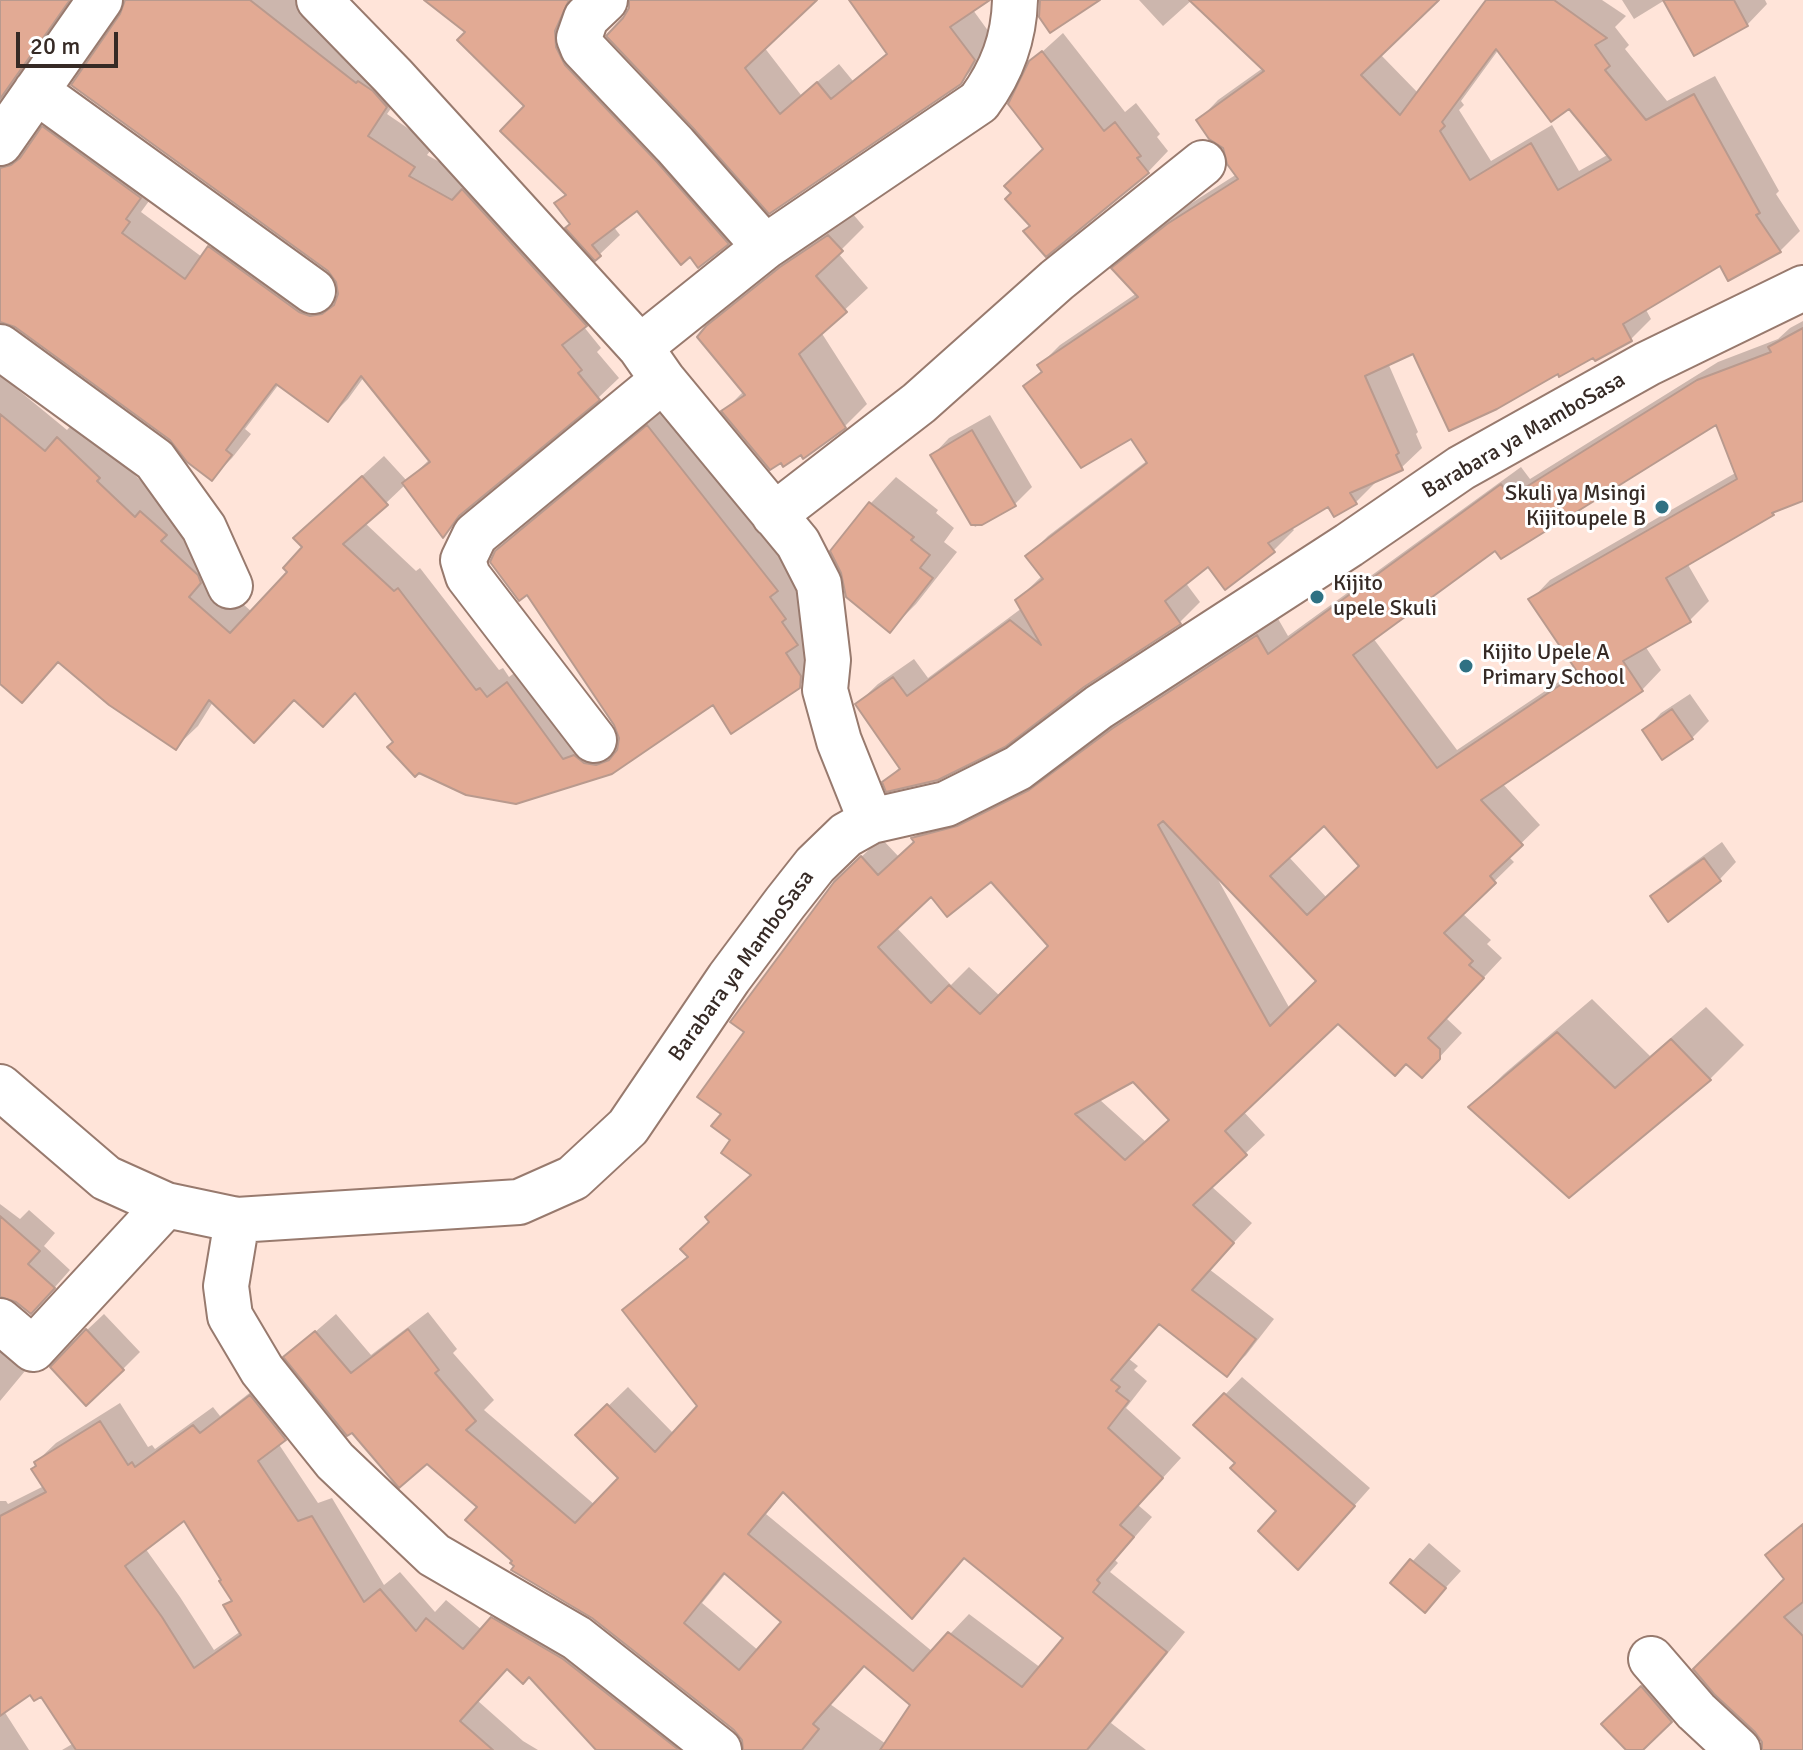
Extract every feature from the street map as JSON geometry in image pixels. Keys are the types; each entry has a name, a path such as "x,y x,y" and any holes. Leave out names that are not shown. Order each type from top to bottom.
{"street":[{"path":"0,143 100,0"},
{"path":"319,0 393,76 652,364 798,543 819,584 828,660 825,690 839,741 871,821"},
{"path":"605,0 586,18 579,38 583,48 675,145 765,247"},
{"path":"594,740 468,576 463,560 475,535 652,364 765,247 979,102 995,80 1011,40 1015,0"},
{"path":"36,91 313,291"},
{"path":"774,515 919,403 1057,280 1203,163"},
{"name":"Barabara ya MamboSasa","path":"0,1087 106,1178 166,1205 237,1220 519,1202 573,1178 628,1127 729,978 815,865 846,835 871,821 946,804 1018,768 1099,707 1349,545 1461,468 1647,364 1803,288"},
{"path":"1,349 155,460 204,528 230,586"},
{"path":"0,1321 33,1349 166,1205"},
{"path":"237,1220 226,1286 230,1316 262,1370 335,1461 434,1555 577,1638 719,1750"},
{"path":"1651,1659 1696,1711 1738,1750"}],"building":[{"path":"0,0 70,0 0,99"},
{"path":"125,0 250,0 356,83 358,81 373,91 387,107 368,136 415,167 409,176 452,200 462,189 587,326 562,345 582,370 578,373 600,400 459,516 443,538 402,483 430,462 361,376 328,422 276,384 226,450 232,455 212,481 187,462 170,440 15,327 0,322 0,168 20,158 42,126 141,198 126,219 130,222 122,233 185,279 208,246 299,312 310,316 322,314 334,305 338,294 336,282 328,271 71,85 120,14"},
{"path":"424,0 569,0 555,31 556,47 565,65 729,244 698,268 690,257 681,265 637,211 592,245 601,256 595,261 565,228 570,224 554,203 566,195 500,131 524,106 457,40 465,32"},
{"path":"629,0 817,0 745,68 780,114 817,82 831,99 887,54 849,0 990,0 950,27 975,60 961,84 769,214 606,36 623,18 629,8"},
{"path":"1040,0 1100,0 1050,33 1039,17"},
{"path":"1189,0 1439,0 1361,75 1400,115 1486,0 1554,0 1607,38 1595,45 1610,66 1605,70 1646,120 1694,94 1760,213 1756,215 1781,252 1728,281 1720,266 1623,324 1632,341 1595,361 1593,358 1559,377 1558,374 1497,409 1449,431 1413,354 1365,376 1399,453 1396,455 1403,470 1350,493 1357,504 1334,517 1328,507 1268,543 1275,552 1225,590 1208,567 1165,601 1181,624 1084,687 1005,747 938,780 886,792 882,782 900,769 855,704 893,677 907,696 1010,620 1041,645 1015,600 1043,579 1025,556 1147,463 1131,439 1081,468 1023,386 1042,372 1037,365 1138,297 1111,268 1167,224 1238,179 1227,164 1223,148 1209,139 1196,120 1264,71","holes":["1496,49 1551,122 1569,109 1611,160 1558,190 1531,143 1470,180 1440,131 1445,126 1442,122"]},
{"path":"1663,0 1734,0 1748,26 1694,56"},
{"path":"1042,51 1104,131 1115,122 1141,156 1137,158 1149,173 1046,257 1023,231 1030,226 1005,199 1011,193 1004,186 1043,149 1008,104 1029,61"},
{"path":"828,235 843,251 816,276 847,312 799,354 846,428 803,459 801,455 783,467 781,463 770,470 721,411 745,395 697,337 706,326 780,267"},
{"path":"1803,328 1803,501 1772,513 1774,515 1666,578 1691,622 1623,661 1643,691 1481,800 1523,845 1490,876 1496,883 1444,933 1473,961 1469,965 1484,978 1428,1038 1440,1049 1440,1059 1422,1078 1406,1064 1395,1076 1338,1024 1225,1131 1247,1155 1193,1205 1234,1243 1192,1290 1256,1339 1227,1377 1159,1324 1111,1380 1120,1387 1116,1391 1129,1401 1108,1428 1163,1478 1120,1525 1134,1537 1097,1580 1100,1583 1093,1592 1167,1652 1087,1750 880,1750 910,1705 864,1666 813,1724 819,1729 802,1750 743,1750 742,1740 734,1730 592,1618 511,1570 514,1566 510,1563 512,1561 465,1520 477,1507 427,1464 399,1488 352,1433 347,1436 283,1357 315,1331 351,1373 408,1329 439,1370 435,1373 476,1421 466,1430 575,1523 618,1478 575,1435 607,1404 655,1452 697,1406 622,1310 688,1257 680,1249 709,1222 705,1217 751,1175 721,1153 730,1140 711,1126 721,1114 697,1097 744,1032 730,1022 834,882 861,856 878,875 914,842 911,838 957,826 1029,790 1113,728 1257,635 1268,654 1501,484 1510,497 1697,380 1771,352 1768,347","holes":["1716,425 1737,479 1528,599 1578,673 1437,768 1353,655 1495,551 1501,559","1163,821 1316,981 1270,1026 1158,825","1324,826 1359,866 1307,915 1270,876","991,882 1048,946 980,1014 949,985 931,1003 878,947 931,897 947,917","1133,1082 1169,1120 1125,1160 1075,1114","783,1492 912,1619 964,1558 1063,1638 1022,1687 948,1632 913,1671 748,1534","724,1573 781,1622 739,1670 684,1623"]},
{"path":"0,414 45,451 57,437 135,517 140,511 167,535 161,541 198,575 201,583 189,597 230,633 287,572 283,568 302,547 293,538 362,476 388,505 343,544 394,591 398,588 476,690 480,688 487,697 507,682 563,759 574,755 584,763 596,765 609,760 617,750 619,738 614,725 527,595 519,601 490,562 495,551 647,425 778,591 770,597 786,619 782,622 798,645 786,653 801,676 800,688 731,734 713,705 612,774 516,804 466,795 419,773 415,777 387,747 393,742 355,693 323,727 294,700 254,743 209,700 176,750 109,705 58,662 22,703 0,684"},
{"path":"972,430 1016,506 982,525 971,525 930,455"},
{"path":"869,502 914,537 911,540 930,555 920,568 933,578 890,633 846,597 841,573 830,551"},
{"path":"1672,709 1693,739 1662,760 1642,730"},
{"path":"1704,858 1721,881 1668,922 1650,896"},
{"path":"1557,1032 1615,1088 1671,1039 1711,1080 1569,1198 1468,1107"},
{"path":"0,1216 40,1251 28,1264 55,1288 31,1314 16,1302 0,1297"},
{"path":"86,1329 124,1370 86,1406 50,1367"},
{"path":"1224,1393 1355,1506 1298,1570 1258,1531 1276,1511 1230,1468 1235,1463 1193,1425"},
{"path":"250,1395 286,1440 258,1461 298,1521 312,1516 364,1602 380,1589 416,1631 426,1618 463,1649 491,1617 563,1659 679,1750 596,1750 529,1677 523,1684 507,1669 460,1721 493,1750 76,1750 41,1697 34,1701 30,1695 0,1716 0,1516 46,1492 31,1469 36,1466 34,1462 100,1421 128,1465 132,1462 135,1467 193,1425 200,1433","holes":["184,1521 232,1601 223,1605 241,1635 194,1668 125,1566"]},
{"path":"1803,1524 1803,1602 1784,1617 1803,1636 1803,1750 1762,1750 1762,1742 1755,1732 1714,1694 1693,1669 1784,1579 1765,1555"},
{"path":"1410,1559 1446,1588 1425,1613 1390,1583"},
{"path":"1641,1686 1672,1722 1643,1750 1626,1750 1601,1724"}],"place":[{"name":"Skuli ya Msingi Kijitoupele B","path":"1662,507"},
{"name":"Kijito upele Skuli","path":"1317,597"},
{"name":"Kijito Upele A Primary School","path":"1466,666"}]}
